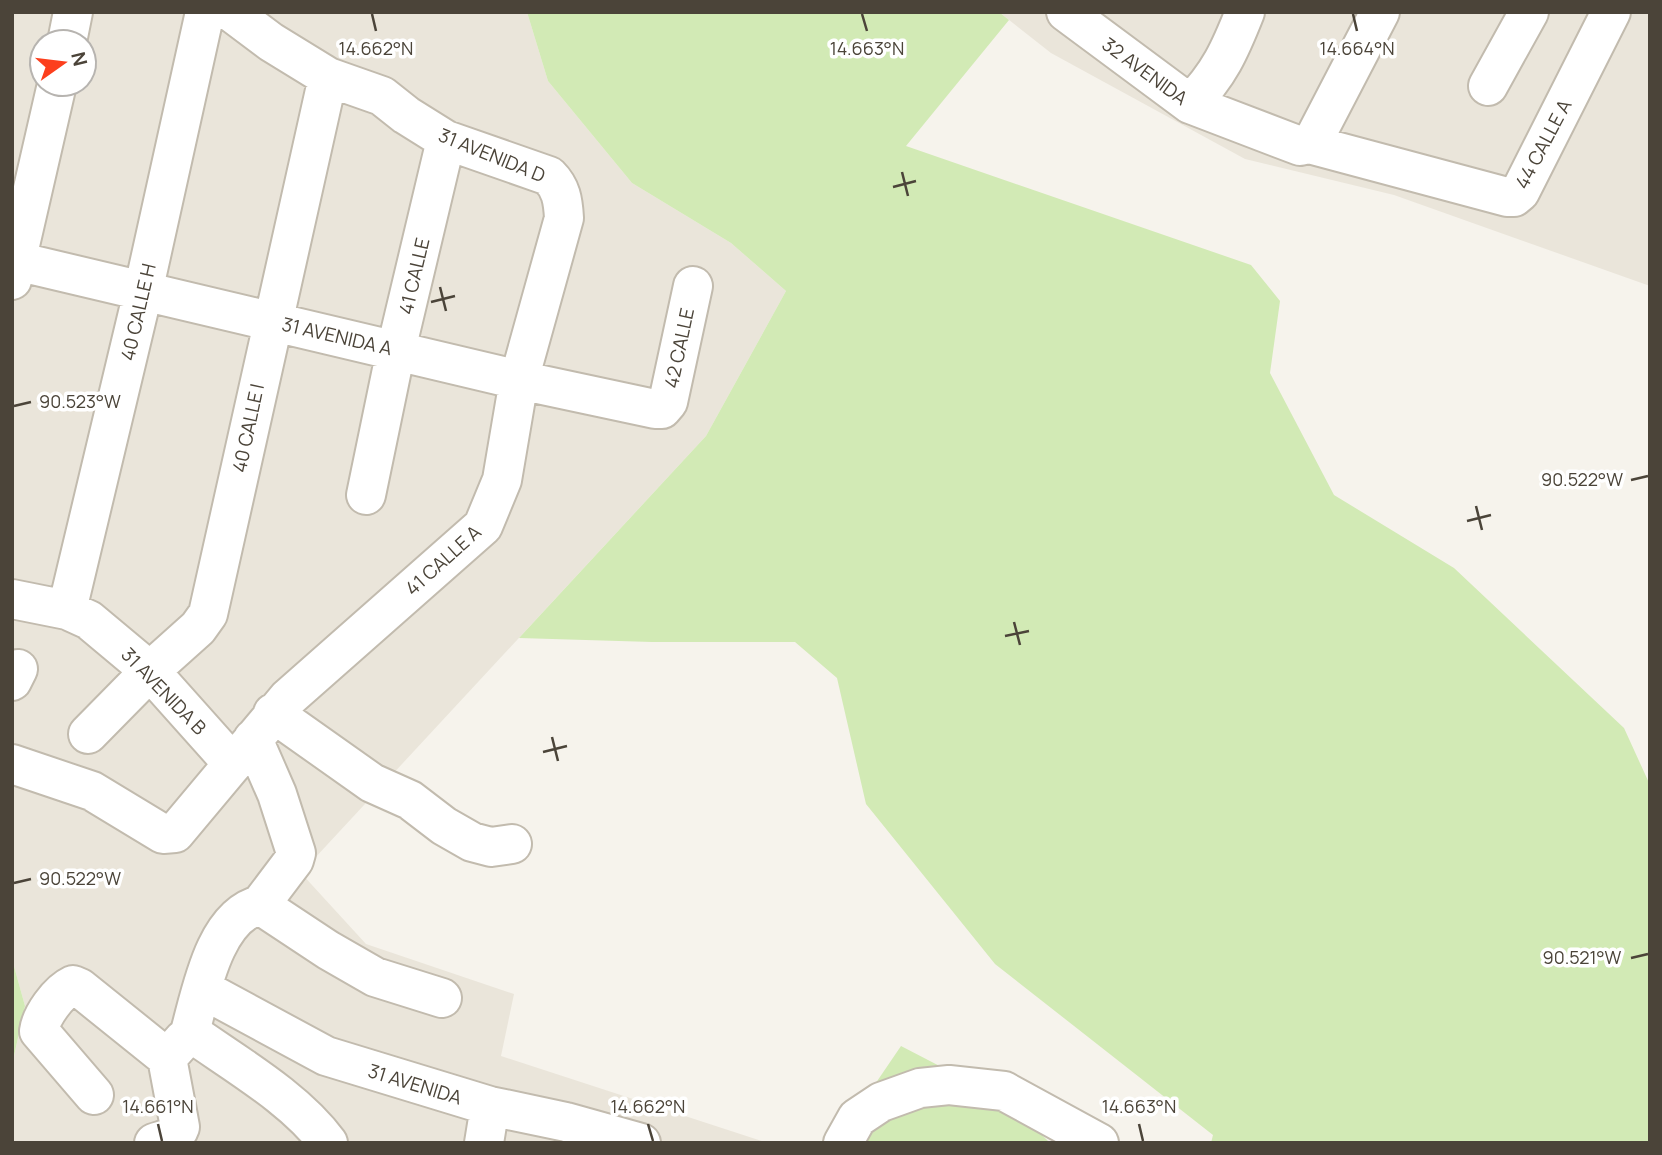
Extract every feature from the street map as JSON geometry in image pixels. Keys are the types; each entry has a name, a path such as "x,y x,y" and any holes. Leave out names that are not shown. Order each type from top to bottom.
{"street":[{"name":"40 CALLE H","path":"68,610 205,12"},
{"name":"31 AVENIDA D","path":"231,12 271,42 328,77 382,96 446,140 549,176 558,185 563,201"},
{"name":"32 AVENIDA","path":"1066,12 1191,104 1300,146 1309,144"},
{"path":"1191,104 1210,84 1229,52 1245,12"},
{"path":"1309,144 1380,12"},
{"path":"1488,86 1529,12"},
{"name":"44 CALLE A","path":"1309,144 1514,197 1520,192 1611,12"},
{"name":"40 CALLE I","path":"88,734 150,671 198,628 208,614 328,77"},
{"path":"14,267 54,98"},
{"name":"41 CALLE","path":"366,495 396,350 446,140"},
{"name":"41 CALLE A","path":"12,764 92,791 163,835 175,833 288,698 483,526 502,480 519,380 564,218 563,201"},
{"name":"31 AVENIDA A","path":"14,267 143,292 519,380 662,409"},
{"name":"42 CALLE","path":"662,409 668,402 693,286"},
{"name":"31 AVENIDA B","path":"12,599 68,610 89,620 150,671 253,739"},
{"path":"253,739 410,800 444,826 471,842 491,847 512,844"},
{"path":"253,739 276,794 296,853 294,860 260,905"},
{"path":"154,1143 172,1137 178,1133 180,1127 179,1045 219,941 234,921 254,906 260,905 375,977 442,998"},
{"path":"94,1095 40,1031 40,1021 66,989 73,985 179,1045 278,1094 320,1132 328,1143"},
{"name":"31 AVENIDA","path":"202,989 326,1056 490,1106 566,1122 641,1143"},
{"path":"843,1143 858,1118 881,1102 920,1088 949,1085 1004,1091 1099,1143"},
{"path":"484,1143 490,1106"}],"shaded area":[{"path":"12,12 527,12 548,81 632,183 731,243 786,291 706,436 301,873 366,944 514,994 501,1056 768,1143 12,1143 12,1065 25,1006 12,959"},
{"path":"999,12 1650,12 1650,286 1394,195 1245,159 1051,53"}],"green space":[{"path":"527,12 999,12 1009,20 906,146 1251,265 1280,301 1270,373 1334,495 1454,568 1624,728 1650,785 1650,1143 1211,1143 1213,1135 995,964 866,804 837,678 795,642 519,638 706,436 786,291 731,243 632,183 548,81"},
{"path":"12,959 25,1006 12,1065"},
{"path":"901,1046 1009,1102 1050,1143 835,1143"}]}
